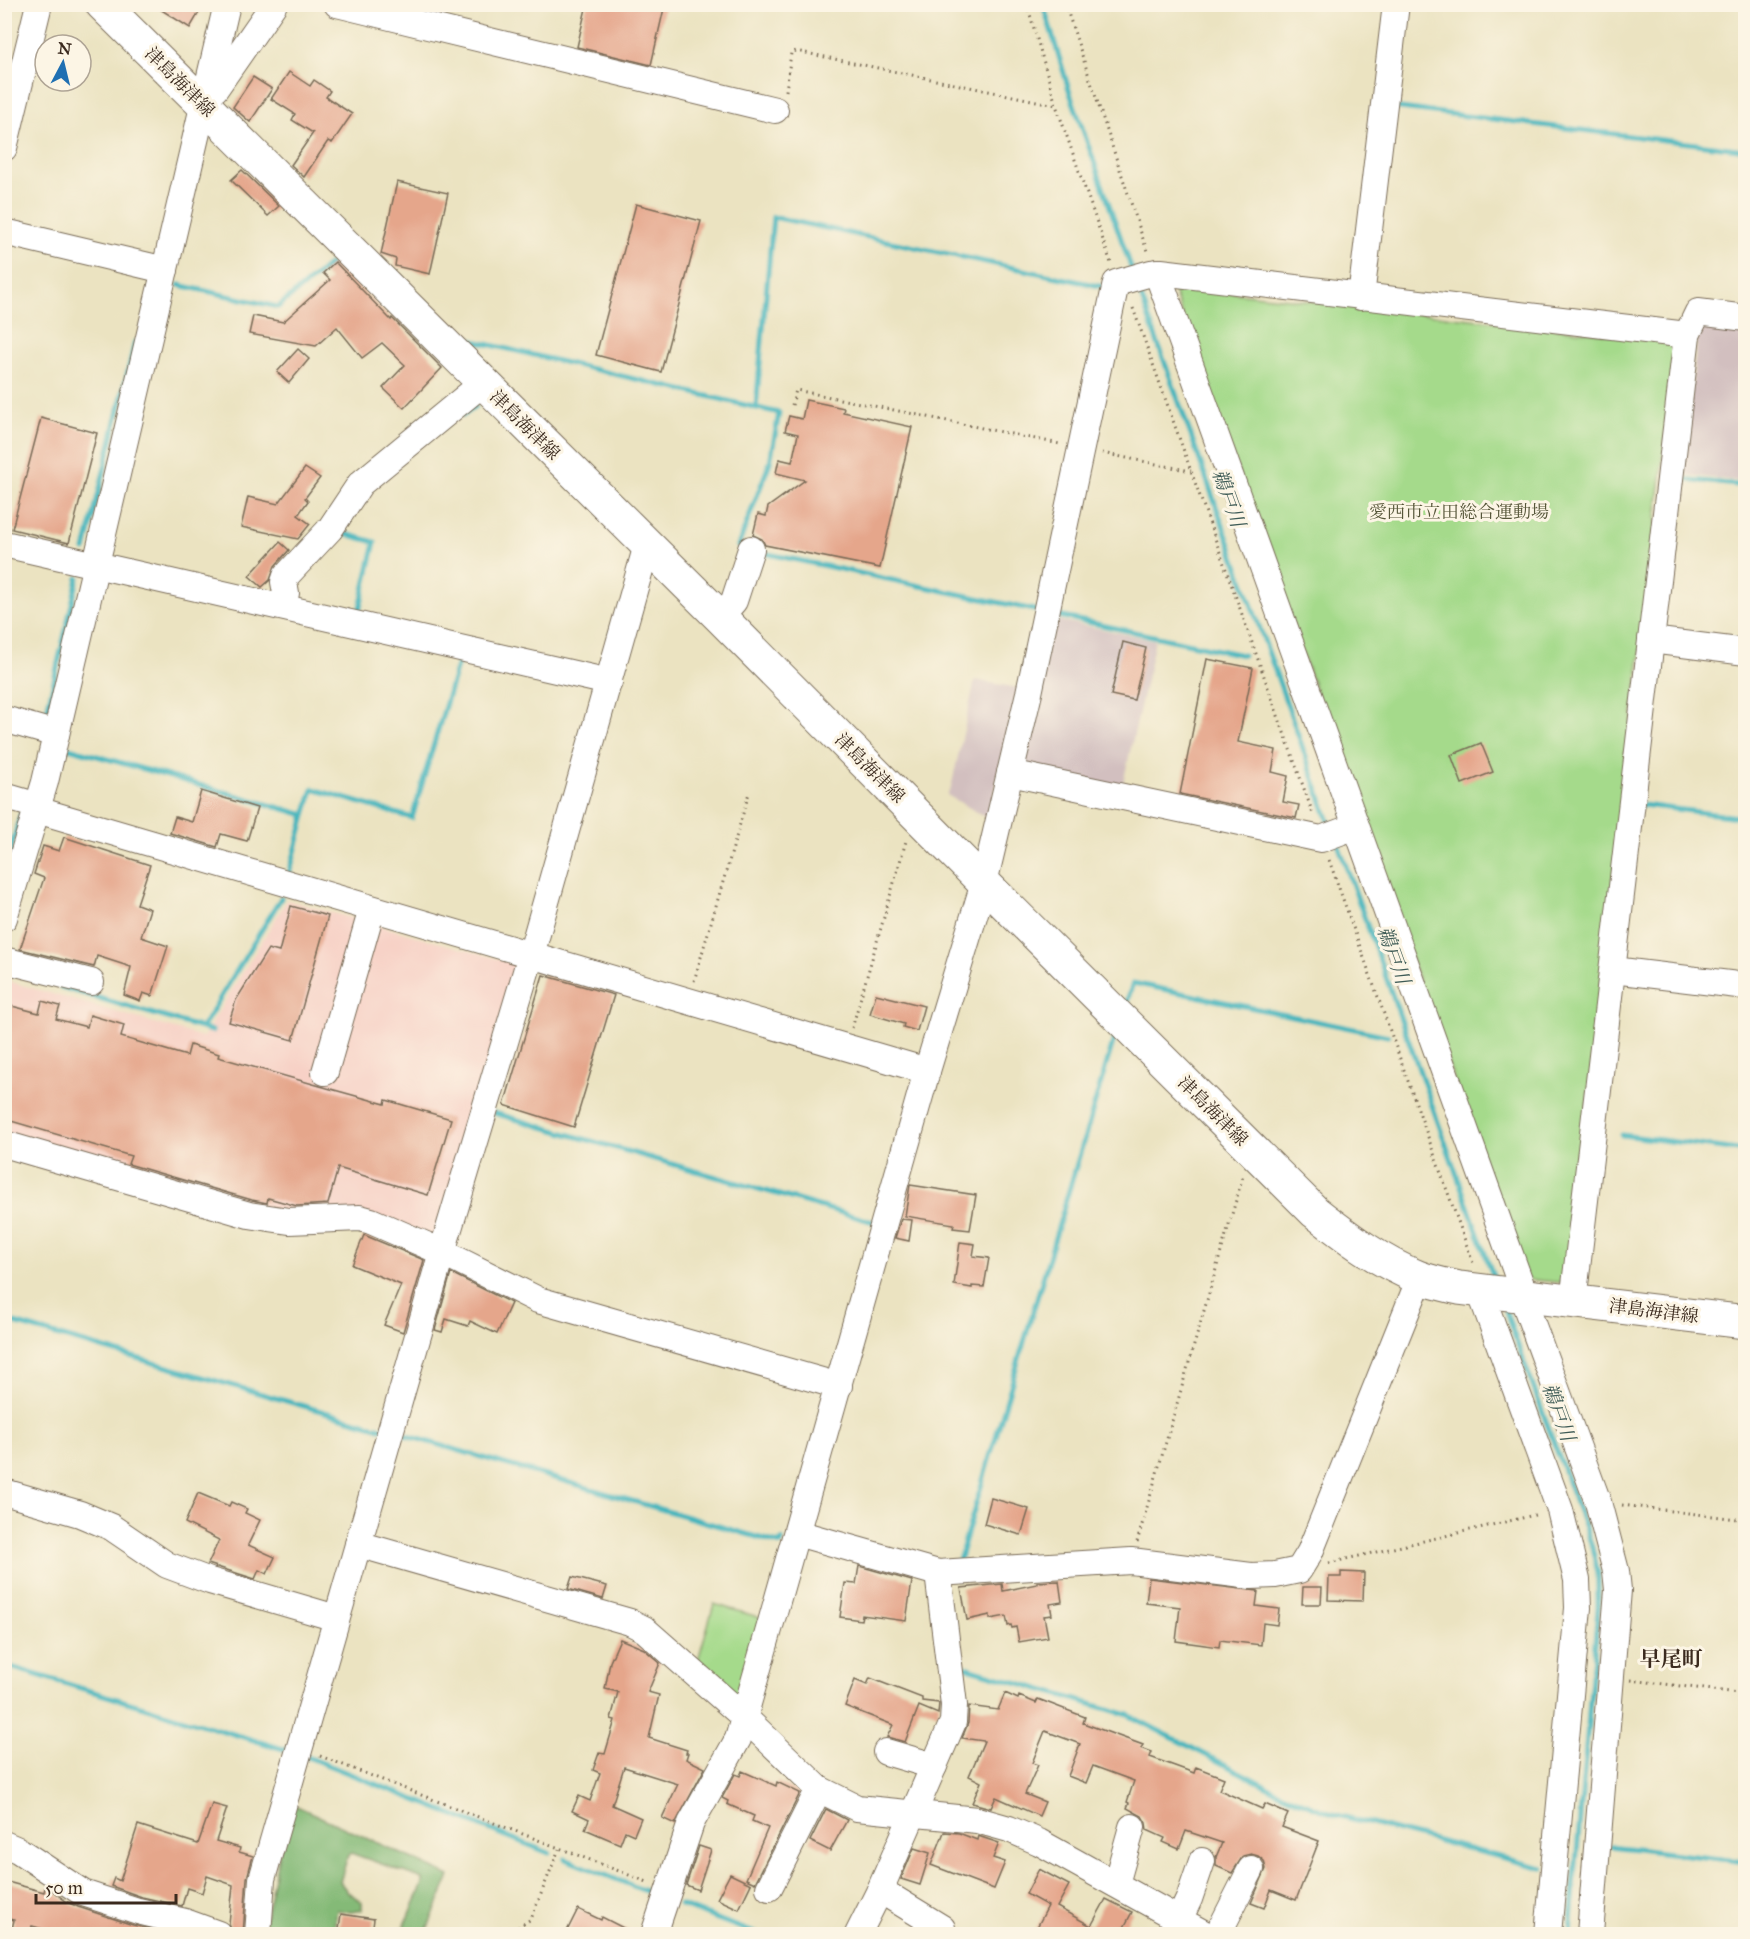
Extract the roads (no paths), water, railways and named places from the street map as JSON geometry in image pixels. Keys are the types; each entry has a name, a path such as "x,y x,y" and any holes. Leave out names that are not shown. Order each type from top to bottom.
{"main road":[{"name":"津島海津線","path":"102,4 210,97 483,383 1315,1212 1353,1241 1391,1264 1420,1278 1459,1288 1746,1322"}],"street":[{"path":"4,148 39,4"},
{"path":"4,918 38,808 163,277 210,97 227,4"},
{"path":"210,97 274,4"},
{"path":"337,4 775,110"},
{"path":"1361,297 1396,4"},
{"path":"4,232 163,277"},
{"path":"4,246 163,277"},
{"path":"1154,273 1521,1296 1598,1502 1616,1571 1618,1590 1590,1935"},
{"path":"654,1935 691,1823 738,1739 927,1071 984,883 1029,693 1116,283 1154,273 1687,335"},
{"path":"1574,1302 1687,335 1698,312 1746,318"},
{"path":"283,607 286,576 330,529 360,484 483,383"},
{"path":"4,544 609,682"},
{"path":"258,1935 262,1879 442,1252 531,955 646,545"},
{"path":"720,617 734,601 750,549"},
{"path":"1651,640 1746,652"},
{"path":"4,719 56,734"},
{"path":"1010,773 1323,838 1352,828"},
{"path":"4,796 372,909 927,1071"},
{"path":"324,1072 372,909"},
{"path":"4,960 91,982"},
{"path":"1613,970 1746,986"},
{"path":"4,1144 249,1215 289,1221 360,1218 371,1221 442,1252 538,1300 838,1386"},
{"path":"797,1533 938,1573 1131,1561 1251,1575 1275,1575 1299,1570 1310,1552 1420,1278"},
{"path":"1481,1291 1560,1510 1577,1580 1578,1608 1548,1935"},
{"path":"4,1492 80,1514 111,1527 167,1565 210,1581 336,1618"},
{"path":"358,1544 630,1622 644,1629 744,1717 819,1789 857,1808 976,1820 1009,1829 1039,1842 1199,1931"},
{"path":"858,1935 951,1730 954,1705 938,1573"},
{"path":"886,1752 934,1766"},
{"path":"769,1888 819,1789"},
{"path":"1116,1884 1131,1827"},
{"path":"4,1844 18,1850 83,1893 138,1911 184,1922 219,1935"},
{"path":"1199,1931 1189,1899 1202,1861"},
{"path":"1199,1931 1251,1869"},
{"path":"880,1890 942,1928"}],"waterway":[{"name":"鵜戸川","path":"1043,4 1070,93 1132,270"},
{"path":"1392,107 1746,150"},
{"path":"756,408 773,217 1109,288"},
{"path":"179,285 278,307 330,264"},
{"name":"鵜戸川","path":"1137,285 1331,827"},
{"path":"457,337 779,413 770,462 738,546 742,547"},
{"path":"85,550 135,342"},
{"path":"464,415 475,407"},
{"path":"1682,479 1746,486"},
{"path":"340,530 338,532 375,542 358,616"},
{"path":"759,552 1039,611"},
{"path":"44,723 78,578"},
{"path":"1054,615 1243,655"},
{"path":"69,748 305,815 313,789 412,818 459,659"},
{"path":"1643,805 1746,818"},
{"path":"4,872 21,814"},
{"path":"291,875 289,874 305,815"},
{"name":"鵜戸川","path":"1337,841 1495,1281"},
{"path":"202,1028 281,898"},
{"path":"1125,1007 1133,983 1388,1036"},
{"path":"61,987 212,1031"},
{"path":"958,1564 1116,1032"},
{"path":"494,1113 874,1222"},
{"path":"1622,1135 1746,1151"},
{"name":"鵜戸川","path":"1503,1304 1592,1547 1598,1573 1598,1608 1570,1934"},
{"path":"4,1320 384,1429"},
{"path":"398,1433 781,1544 782,1540"},
{"path":"4,1665 290,1751"},
{"path":"958,1665 1128,1715 1282,1794 1329,1813 1543,1868"},
{"path":"305,1756 549,1853"},
{"path":"1611,1846 1746,1862"},
{"path":"565,1859 658,1896"},
{"path":"680,1905 757,1934"}],"district":[{"name":"早尾町","path":"1671,1659"}],"park label":[{"name":"愛西市立田総合運動場","path":"1459,512"}]}
